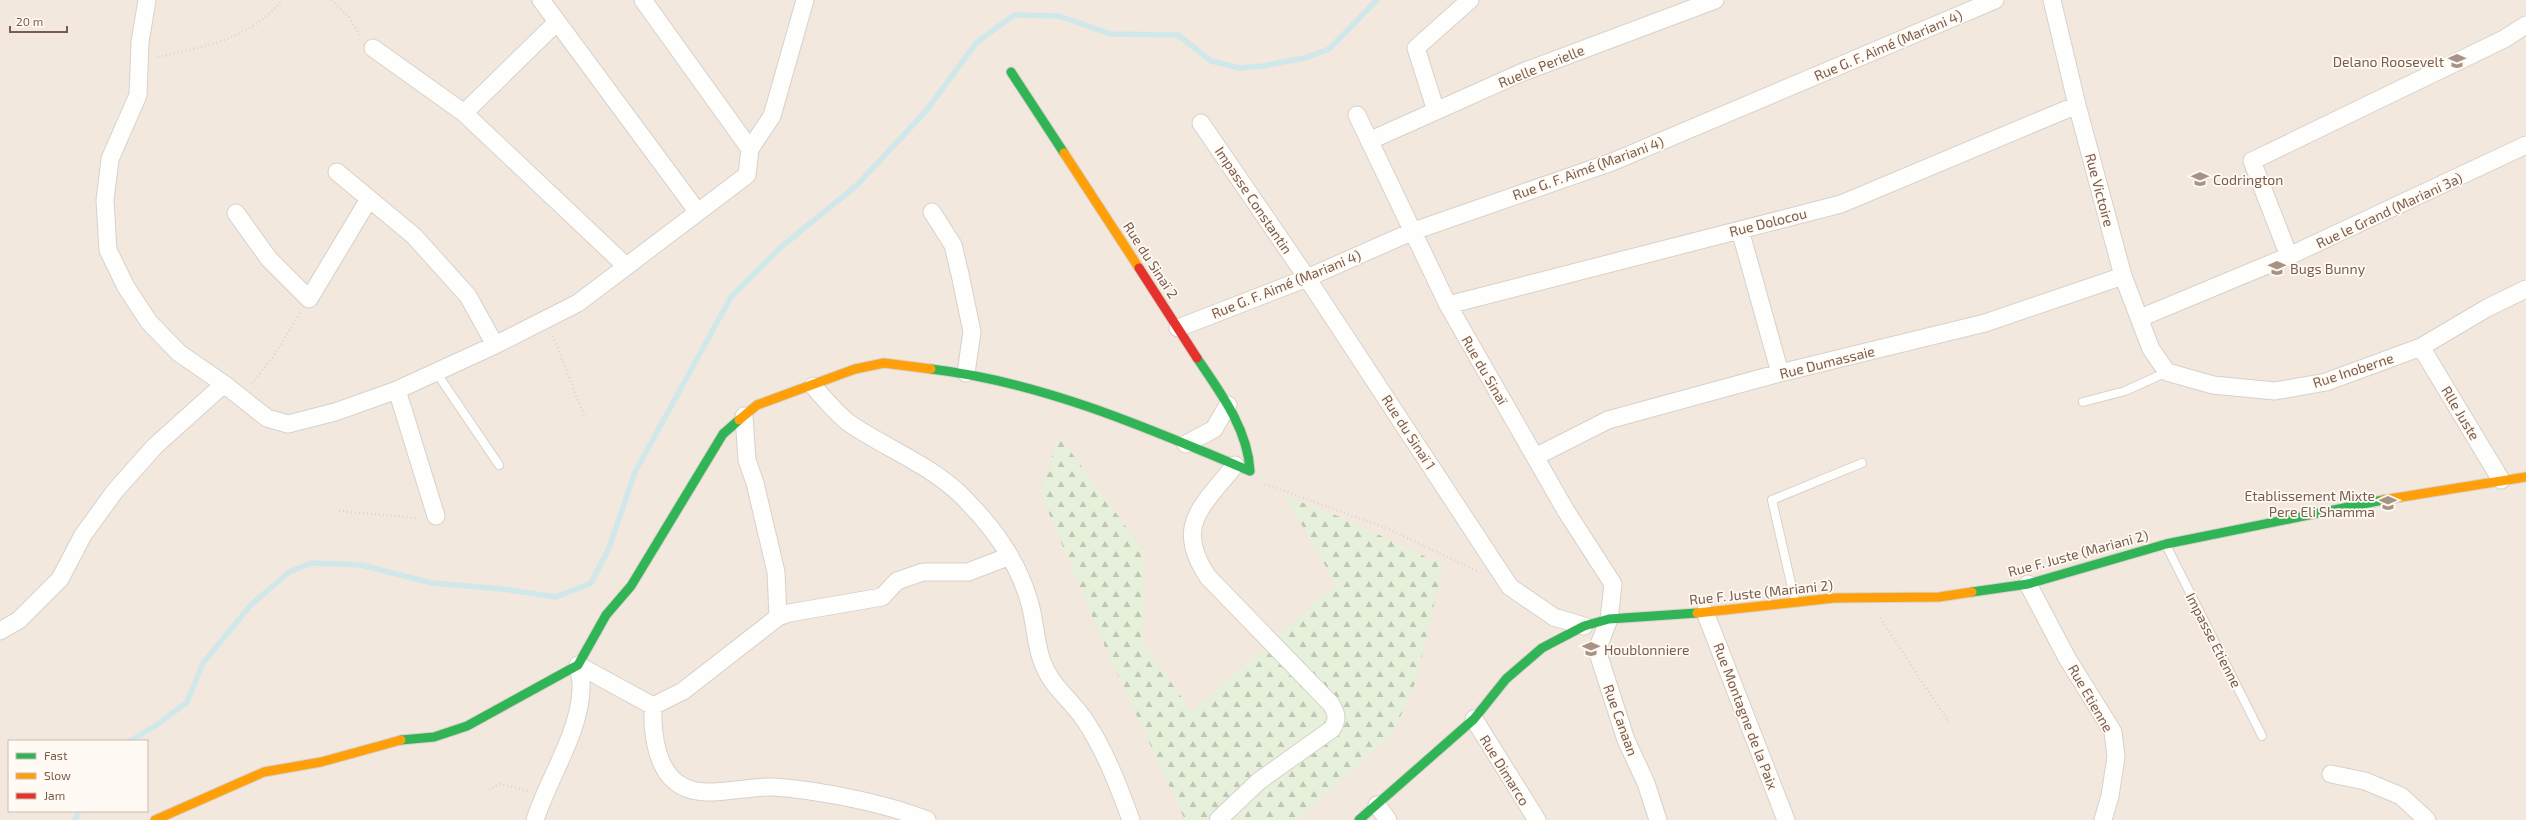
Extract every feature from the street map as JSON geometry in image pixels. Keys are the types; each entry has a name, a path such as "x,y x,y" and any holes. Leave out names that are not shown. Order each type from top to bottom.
{"street":[{"path":"147,0 140,61 138,95 110,159 105,200 108,250 126,287 149,322 179,353 224,384 266,418 288,424 335,412 397,390 495,345 578,302 697,211 747,175 750,149 772,116 805,0"},
{"path":"541,0 697,211"},
{"path":"643,0 750,149"},
{"path":"1436,111 1416,48 1470,0"},
{"name":"Ruelle Perielle","path":"1371,140 1523,72 1715,0"},
{"name":"Rue G. F. Aimé (Mariani 4)","path":"1178,328 1307,278 1412,232 1612,162 1995,0"},
{"name":"Rue Victoire","path":"2052,0 2077,105 2122,276 2140,318 2151,349 2167,372"},
{"path":"464,113 557,22"},
{"path":"2289,256 2252,161 2504,40 2526,24"},
{"path":"373,48 464,113 626,266"},
{"name":"Rue du Sinaï 2","path":"1011,72 1228,405 1249,451 1243,468"},
{"name":"Rue Dolocou","path":"1448,305 1841,204 2077,105"},
{"name":"Rue du Sinaï","path":"1357,115 1371,140 1412,232 1448,305 1535,457 1613,584 1609,619"},
{"name":"Impasse Constantin","path":"1201,123 1307,278"},
{"name":"Rue le Grand (Mariani 3a)","path":"2140,318 2289,256 2526,145"},
{"path":"337,172 414,236 468,296 495,345"},
{"path":"236,213 269,259 309,300 369,199"},
{"path":"932,212 953,245 960,274 972,332 966,373"},
{"path":"1740,230 1780,373"},
{"name":"Rue Dumassaie","path":"1535,457 1608,420 1780,373 1985,323 2122,276"},
{"name":"Rue du Sinaï 1","path":"1307,278 1510,587 1554,617 1584,626"},
{"name":"Rue Inoberne","path":"2167,372 2212,385 2275,391 2326,382 2421,347 2487,308 2526,289"},
{"name":"Rlle Juste","path":"2421,347 2501,480"},
{"path":"155,820 264,772 321,762 401,740 434,737 468,726 578,665 606,615 631,586 723,434 757,405 855,369 884,363 966,373 1065,399 1186,444 1243,468 1198,513 1191,530 1192,547 1197,560 1208,577 1331,704 1336,714 1336,721 1332,729 1258,781 1218,820"},
{"path":"0,631 19,620 60,579 83,535 115,490 155,446 224,384"},
{"path":"812,386 848,422 916,463 959,494 990,525 1015,564 1030,604 1037,651 1051,679 1083,718 1099,743 1116,780 1131,820"},
{"path":"397,390 436,516"},
{"path":"1186,444 1214,429 1228,405"},
{"path":"744,416 747,460 755,483 776,572 778,617"},
{"name":"Rue F. Juste (Mariani 2)","path":"1359,820 1474,719 1506,679 1542,648 1584,626 1609,619 1705,612 1834,598 1939,597 2028,584 2166,544 2417,494 2526,477"},
{"path":"653,706 684,691 778,617 789,613 882,597 897,581 924,572 968,572 1010,556"},
{"name":"Rue Etienne","path":"2028,584 2068,658 2113,732 2116,757 2110,796 2103,820"},
{"name":"Rue Montagne de la Paix","path":"1705,612 1786,820"},
{"name":"Rue Canaan","path":"1609,619 1597,650 1626,740 1646,783 1658,820"},
{"path":"578,665 653,706"},
{"path":"535,820 543,795 577,718 582,689 578,665"},
{"path":"653,706 652,730 657,752 668,774 685,788 707,792 773,787 812,792 880,805 927,820"},
{"name":"Rue Dimarco","path":"1474,719 1537,820"},
{"path":"2331,774 2365,780 2401,796 2427,820"},
{"path":"1377,805 1388,820"}],"lane":[{"path":"436,372 499,465"},
{"path":"2083,402 2125,391 2167,372"},
{"path":"1796,602 1772,500 1862,463"},
{"name":"Impasse Etienne","path":"2166,544 2262,736"}],"path":[{"path":"140,61 218,43 248,30 269,16 282,0"},
{"path":"332,0 349,16 362,38 373,48"},
{"path":"224,384 228,380 241,385 253,383 273,357 309,300"},
{"path":"546,319 585,418"},
{"path":"1243,468 1256,480 1386,528 1482,574"},
{"path":"339,511 416,518 436,516"},
{"path":"1867,597 1950,724"},
{"path":"489,790 500,784 543,795"}],"shaded area":[{"path":"0,0 2526,0 2526,820 0,820"}],"green space":[{"path":"1059,436 1144,551 1143,643 1192,712 1336,584 1285,496 1343,518 1443,565 1416,681 1393,733 1297,820 1185,820 1105,647 1040,492"}],"waterway":[{"path":"132,740 155,726 187,702 203,663 250,606 289,572 312,563 361,565 432,583 503,589 556,597 591,583 609,548 635,472 731,297 780,248 857,185 926,111 976,43 1014,15 1059,16 1111,34 1178,35 1211,61 1240,68 1263,66 1305,58 1329,49 1377,0"},
{"path":"75,820 79,812"}],"traffic: fast":[{"path":"1011,72 1064,153"},
{"path":"931,369 972,375 1013,384 1054,396 1134,423 1250,471 1248,455 1238,426 1223,398 1197,358"},
{"path":"401,740 434,737 467,726 578,665 606,615 631,586 723,434 739,420"},
{"path":"1972,592 2028,584 2166,544 2383,500"},
{"path":"1359,820 1474,719 1506,679 1542,648 1584,626 1609,619 1697,613"}],"traffic: slow":[{"path":"1064,153 1139,268"},
{"path":"739,420 757,405 855,369 884,363 931,369"},
{"path":"2383,500 2526,477"},
{"path":"1697,613 1834,598 1939,597 1972,592"},
{"path":"155,820 264,772 321,762 401,740"}],"traffic: jam":[{"path":"1139,268 1197,358"}],"place":[{"name":"Delano Roosevelt","path":"2457,61"},
{"name":"Codrington","path":"2200,179"},
{"name":"Bugs Bunny","path":"2277,268"},
{"name":"Etablissement Mixte Pere Eli Shamma","path":"2388,503"},
{"name":"Houblonniere","path":"1591,649"}]}
